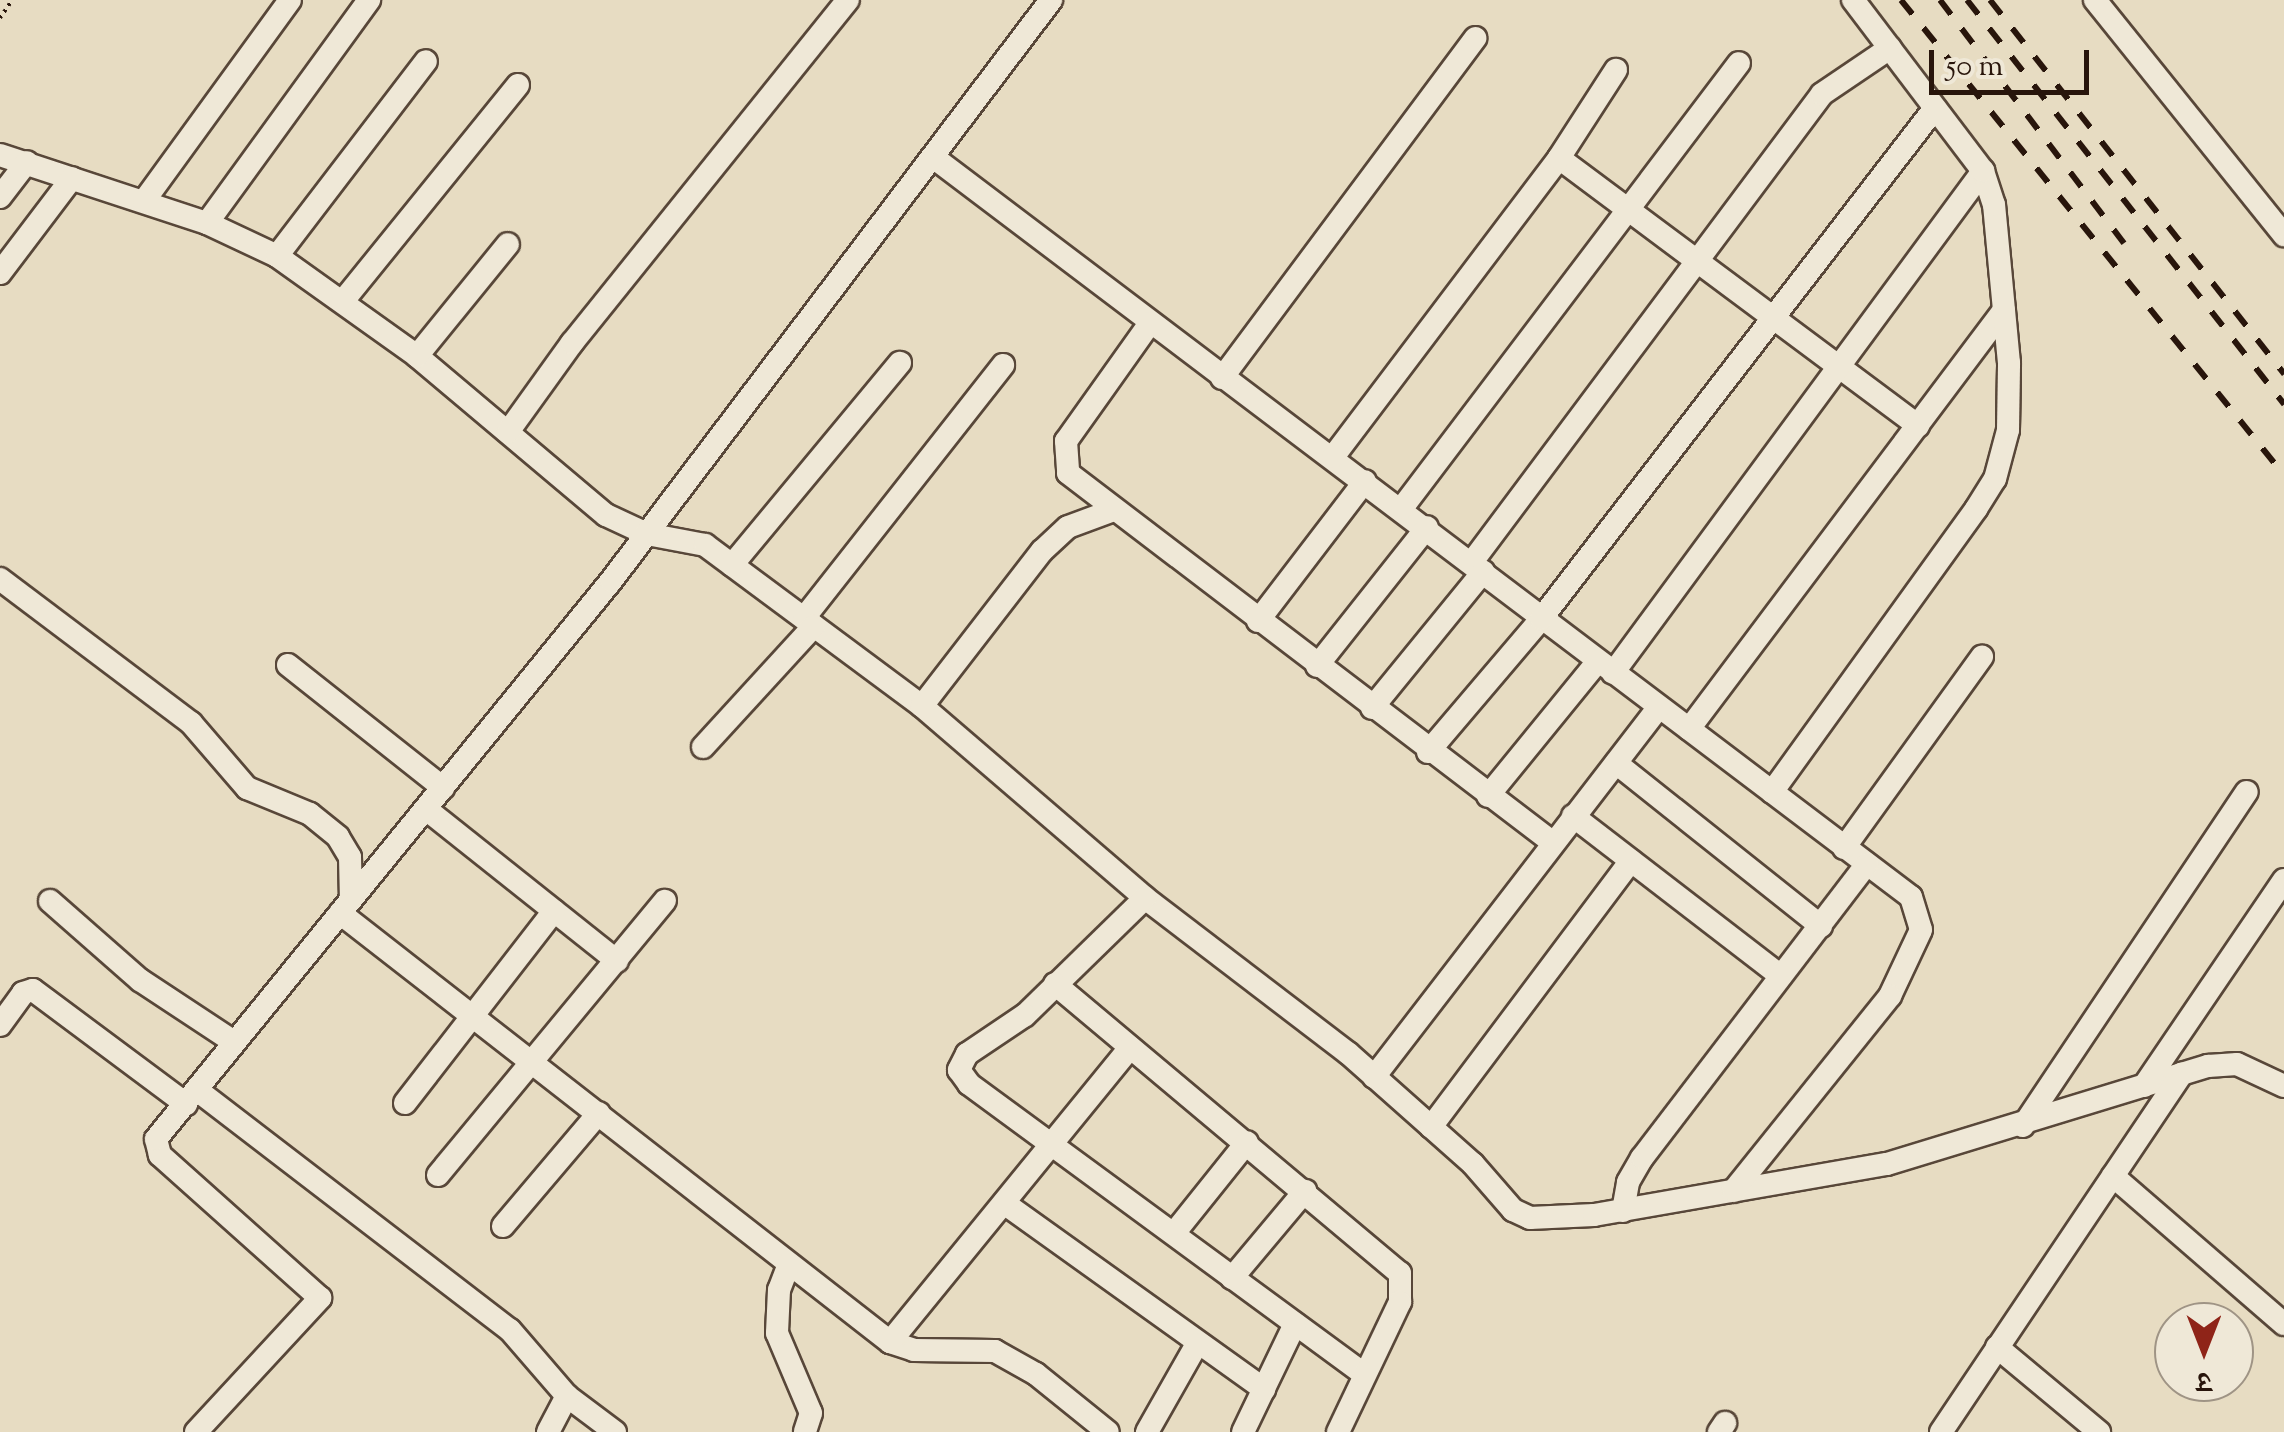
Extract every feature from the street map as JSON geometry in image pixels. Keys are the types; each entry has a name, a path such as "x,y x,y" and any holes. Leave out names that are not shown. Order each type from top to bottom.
{"street":[{"path":"144,201 290,0"},
{"path":"206,223 369,0"},
{"path":"508,432 572,343 848,0"},
{"path":"1772,792 1995,479 2008,430 2004,310 1994,204 1983,171 1854,0"},
{"path":"2095,0 2284,235"},
{"path":"196,1432 320,1298 155,1150 234,1042 648,534 714,437 933,157 1049,1"},
{"path":"1222,378 1474,38"},
{"path":"1372,708 1822,94 1890,48"},
{"path":"277,256 426,61"},
{"path":"1402,508 1739,63"},
{"path":"1334,457 1559,158 1616,70"},
{"path":"343,301 518,85"},
{"path":"1428,752 1541,618 1769,316 1935,108"},
{"path":"0,155 206,223 277,256 417,356 606,515 648,534 705,545 922,706 1145,898 1374,1077 1431,1126 1513,1210 1530,1218 1622,1211 1887,1164 2023,1126 2182,1074 2237,1064 2280,1077"},
{"path":"933,157 1222,378 1365,480 1911,897 1921,930 1918,944 1890,996 1733,1192"},
{"path":"1559,158 1918,426"},
{"path":"0,196 26,162"},
{"path":"1488,796 1606,667 1842,371 1983,171"},
{"path":"0,274 72,178"},
{"path":"417,356 508,244"},
{"path":"1689,730 2004,310"},
{"path":"1150,323 1062,448 1068,474 1428,752 1552,842"},
{"path":"732,565 900,362"},
{"path":"703,747 809,622 1003,365"},
{"path":"1258,621 1365,480"},
{"path":"922,706 1042,551 1068,527 1114,510"},
{"path":"1317,666 1427,527"},
{"path":"0,579 191,723 247,788 310,814 338,837 350,857 346,906"},
{"path":"1844,848 1982,657"},
{"path":"288,665 443,788"},
{"path":"1374,1077 1659,707"},
{"path":"1616,762 1820,926"},
{"path":"2023,1126 2247,792"},
{"path":"426,809 617,961"},
{"path":"1574,816 1781,976"},
{"path":"1431,1126 1631,861"},
{"path":"1622,1211 1628,1182 1642,1158 1867,864"},
{"path":"2144,1086 2284,880"},
{"path":"1145,898 1056,984 967,1054 959,1070 1365,1376"},
{"path":"50,901 140,980 234,1042"},
{"path":"438,1175 665,901"},
{"path":"346,906 474,1018 890,1342 914,1350 995,1351 1036,1374 1108,1432"},
{"path":"405,1103 554,911"},
{"path":"1056,984 1400,1273 1400,1302 1338,1432"},
{"path":"0,1024 24,993 33,990 192,1097 510,1330 568,1396 615,1432"},
{"path":"890,1342 1055,1146 1130,1048"},
{"path":"1942,1432 2182,1074"},
{"path":"503,1226 599,1113"},
{"path":"1175,1232 1247,1142"},
{"path":"2113,1176 2284,1324"},
{"path":"1232,1278 1304,1192"},
{"path":"1004,1203 1264,1389"},
{"path":"790,1264 776,1312 786,1358 810,1413 805,1432"},
{"path":"1243,1432 1295,1324"},
{"path":"1147,1432 1197,1344"},
{"path":"1997,1347 2099,1432"},
{"path":"548,1432 568,1396"}],"path":[{"path":"0,18 12,0"}],"railway":[{"path":"1901,0 2284,475"},
{"path":"1940,0 2124,243"},
{"path":"1967,0 2284,404"},
{"path":"1990,0 2284,374"}]}
